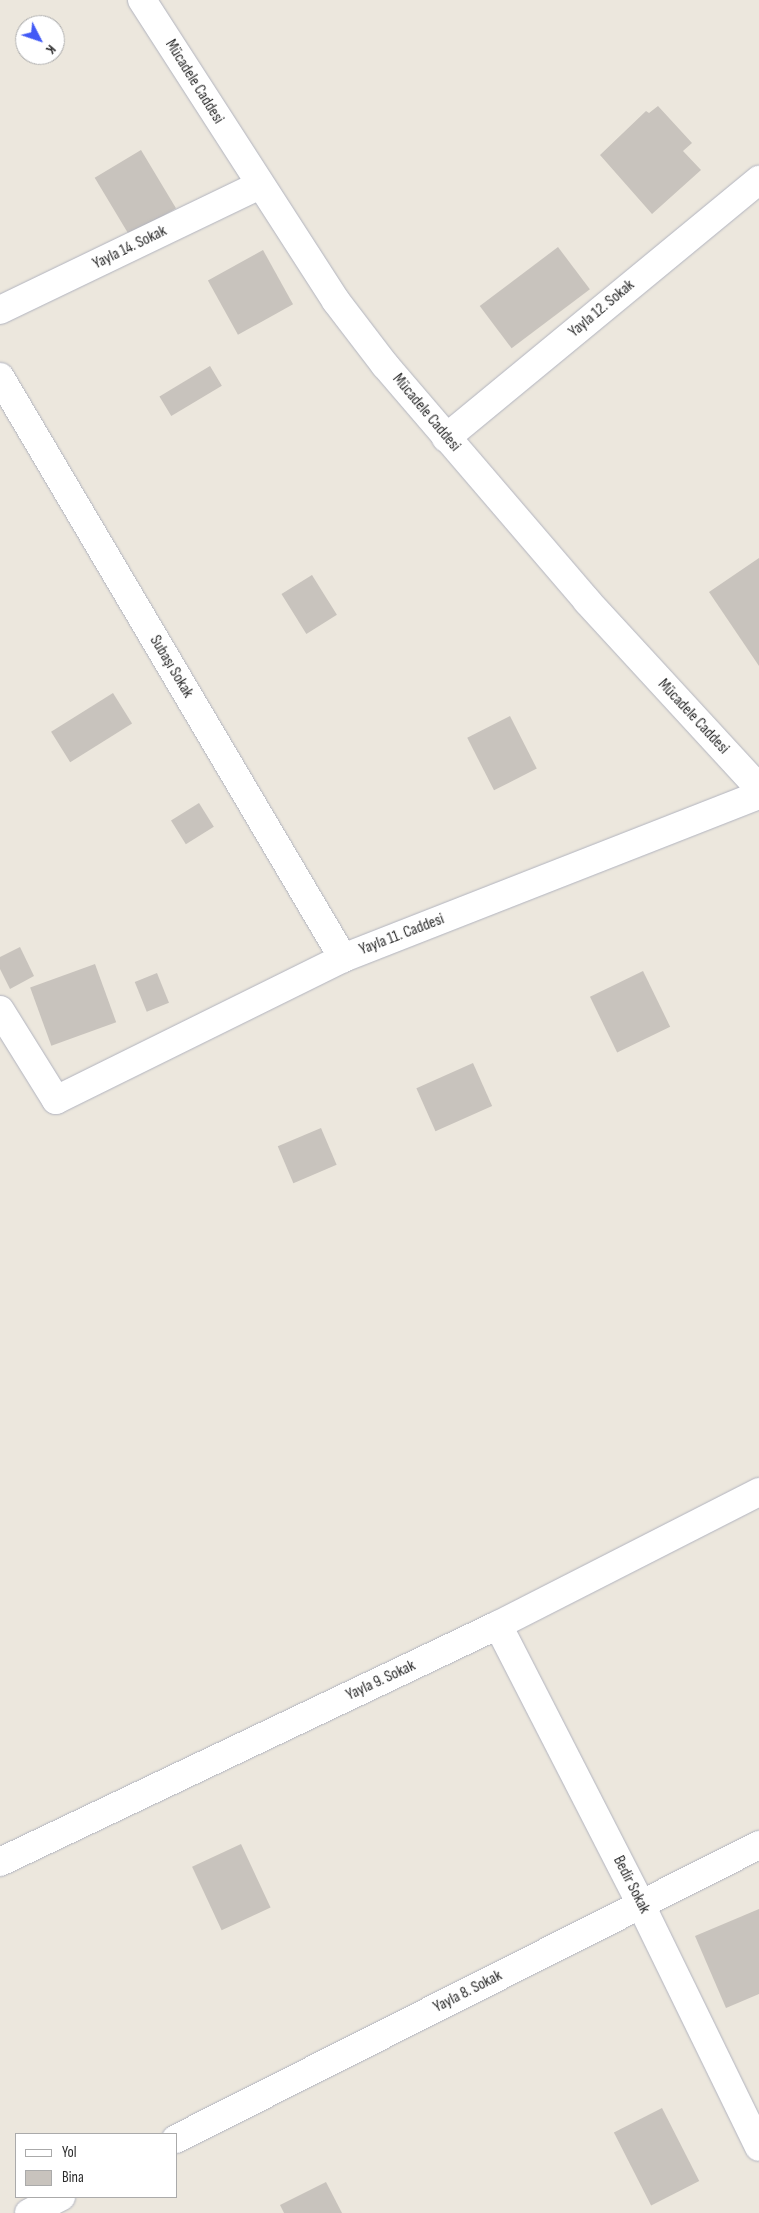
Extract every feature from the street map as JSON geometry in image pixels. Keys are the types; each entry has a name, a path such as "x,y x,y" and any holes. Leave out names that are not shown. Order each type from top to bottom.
{"street":[{"name":"Mücadele Caddesi","path":"142,0 260,186 336,301 446,438 587,601 759,788"},
{"name":"Yayla 12. Sokak","path":"446,438 759,180"},
{"name":"Yayla 14. Sokak","path":"0,310 260,186"},
{"name":"Subaşı Sokak","path":"0,377 343,958"},
{"name":"Yayla 11. Caddesi","path":"0,1010 56,1100 343,958 759,795"},
{"name":"Yayla 9. Sokak","path":"0,1862 498,1625 759,1492"},
{"name":"Bedir Sokak","path":"498,1625 641,1905 759,2148"},
{"name":"Yayla 8. Sokak","path":"178,2138 759,1845"},
{"path":"29,2213 59,2198"}],"building":[{"path":"658,106 692,143 683,151 701,170 652,214 600,155 646,111 649,113"},
{"path":"141,150 176,208 130,236 95,178"},
{"path":"558,247 590,289 512,348 480,306"},
{"path":"263,250 293,304 238,335 208,281"},
{"path":"210,366 222,386 171,416 159,396"},
{"path":"759,558 759,666 709,592"},
{"path":"312,575 337,615 306,634 281,594"},
{"path":"113,693 132,724 70,762 51,732"},
{"path":"510,716 537,769 494,790 467,738"},
{"path":"199,803 214,827 186,844 171,820"},
{"path":"20,947 34,976 10,989 0,969 0,957"},
{"path":"95,964 116,1022 51,1046 30,988"},
{"path":"643,971 670,1027 617,1053 590,997"},
{"path":"157,973 169,1003 147,1012 135,982"},
{"path":"473,1063 492,1106 435,1131 416,1088"},
{"path":"321,1128 337,1165 293,1183 278,1146"},
{"path":"241,1844 271,1907 222,1930 192,1867"},
{"path":"759,1909 759,1994 726,2008 695,1936"},
{"path":"662,2108 699,2181 651,2206 614,2133"},
{"path":"326,2182 342,2213 284,2213 280,2205"}]}
